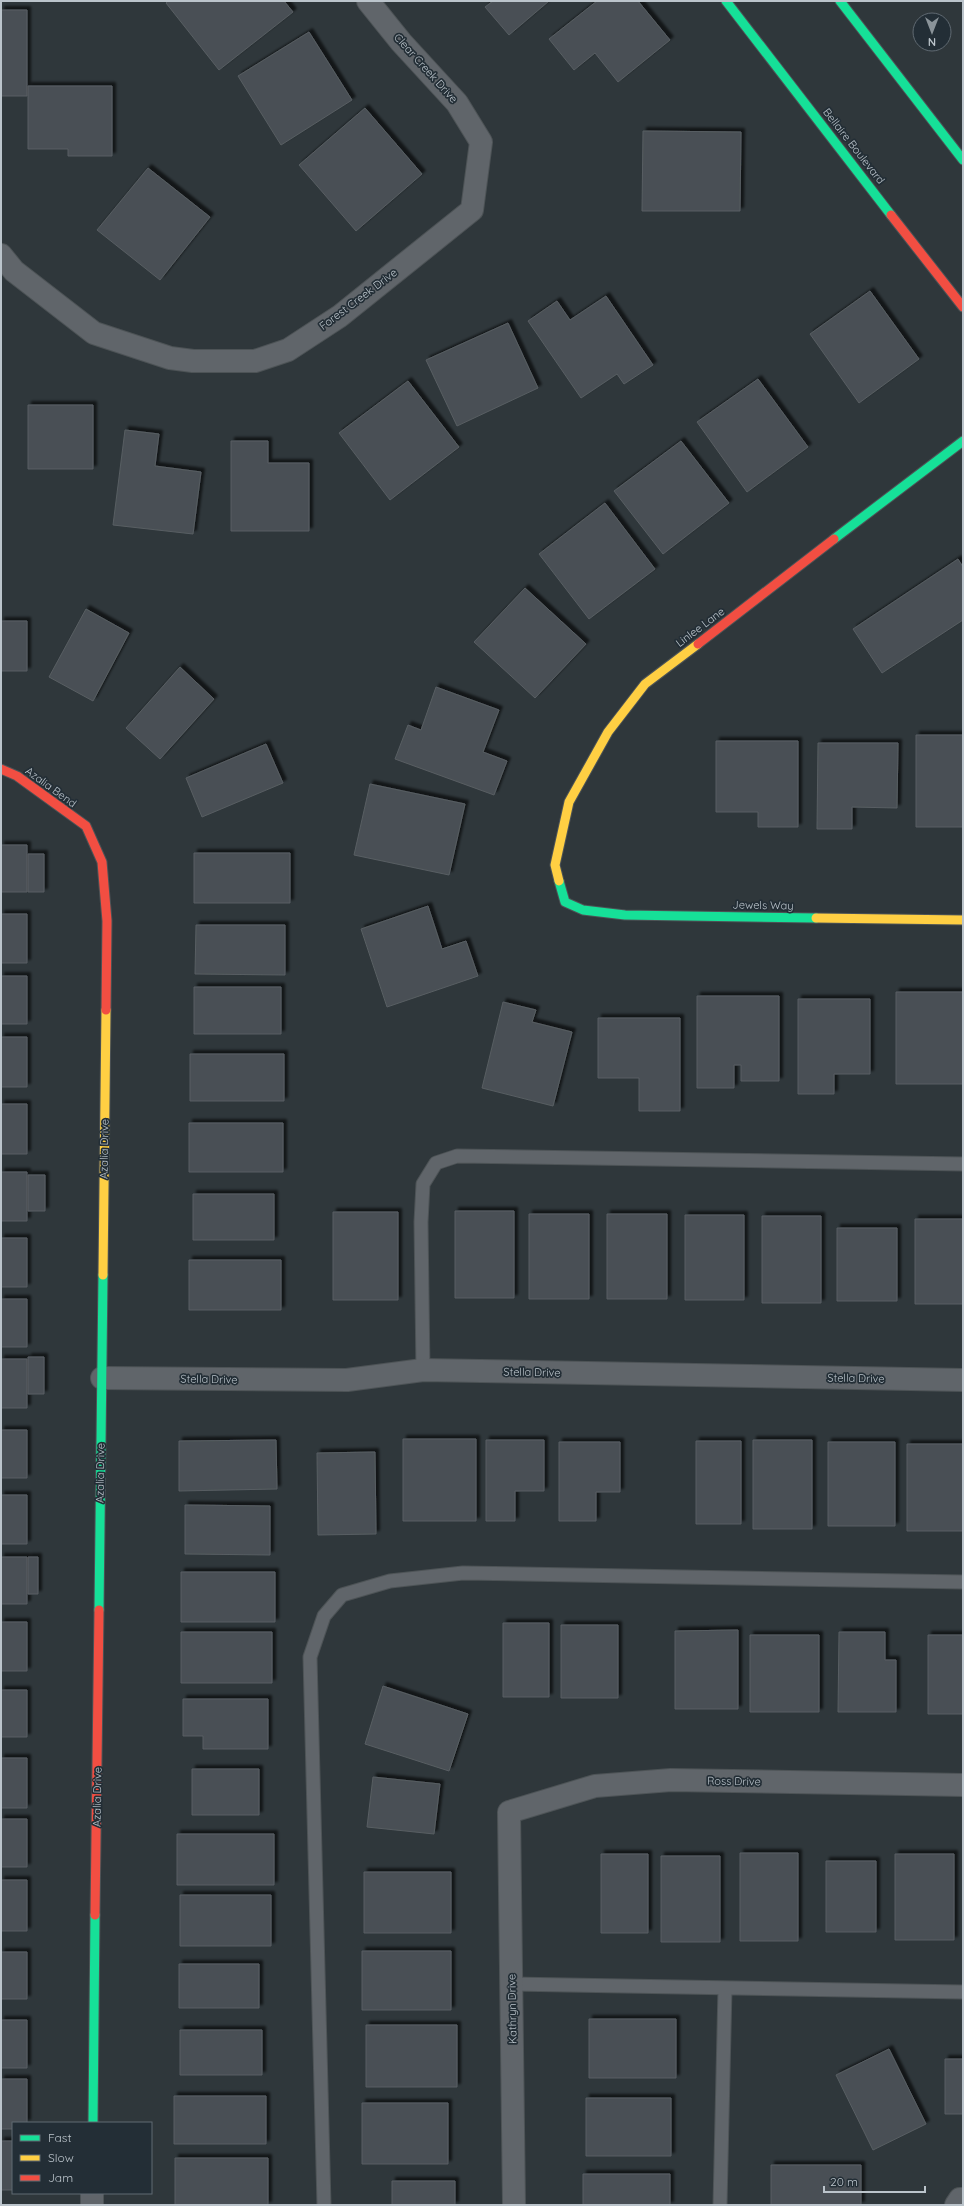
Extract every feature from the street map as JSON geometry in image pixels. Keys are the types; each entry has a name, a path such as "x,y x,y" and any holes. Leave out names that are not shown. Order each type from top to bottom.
{"street":[{"name":"Clear Creek Drive","path":"368,1 401,42 457,103 481,142 472,210"},
{"name":"Bellaire Boulevard","path":"726,1 963,306"},
{"path":"840,1 963,160"},
{"name":"Forest Creek Drive","path":"1,254 14,271 94,333 170,358 194,361 255,361 288,350 340,316 472,210"},
{"name":"Linlee Lane","path":"564,902 555,865 569,802 608,732 645,684 963,441"},
{"name":"Azalia Bend","path":"1,769 17,776 86,826"},
{"name":"Azalia Drive","path":"86,826 102,862 107,921 93,2122"},
{"name":"Jewels Way","path":"564,902 583,910 625,915 963,920"},
{"name":"Stella Drive","path":"102,1378 347,1380 423,1370 963,1380"},
{"name":"Ross Drive","path":"509,1812 595,1786 671,1780 963,1785"},
{"name":"Kathryn Drive","path":"509,1812 514,2205"},
{"path":"92,2194 92,2205"}],"lane":[{"path":"423,1370 421,1222 423,1184 436,1163 456,1156 963,1164"},
{"path":"324,2205 310,1657 324,1616 342,1595 390,1581 463,1573 963,1582"},
{"path":"511,1984 963,1992"},
{"path":"720,2205 725,1988"}],"building":[{"path":"168,1 284,1 293,12 219,70 166,3"},
{"path":"493,1 549,1 509,35 485,7"},
{"path":"597,1 638,1 670,40 618,82 595,53 574,70 549,39"},
{"path":"1,10 27,10 27,96 1,96"},
{"path":"309,32 352,100 281,145 238,76"},
{"path":"28,86 112,86 112,156 68,156 68,149 28,149"},
{"path":"365,108 422,174 356,231 299,165"},
{"path":"643,131 741,132 740,211 642,211"},
{"path":"148,168 210,217 160,280 97,230"},
{"path":"870,291 919,359 859,403 810,334"},
{"path":"606,296 653,365 624,384 617,374 581,398 528,321 557,301 570,320"},
{"path":"508,323 538,388 457,426 426,360"},
{"path":"758,379 808,447 747,492 697,422"},
{"path":"408,381 459,447 390,500 339,433"},
{"path":"28,405 93,405 93,469 28,469"},
{"path":"125,430 159,434 155,466 201,472 193,534 113,525"},
{"path":"231,441 268,441 268,463 309,463 309,531 231,531"},
{"path":"681,441 729,503 663,554 614,491"},
{"path":"605,503 655,569 589,619 539,554"},
{"path":"958,559 963,567 963,620 882,673 853,629"},
{"path":"525,588 586,644 535,698 474,642"},
{"path":"86,609 129,633 93,701 49,677"},
{"path":"1,621 27,621 27,671 1,671"},
{"path":"180,667 214,699 160,759 126,728"},
{"path":"436,687 499,710 483,752 507,761 494,795 395,759 408,725 421,730"},
{"path":"916,735 963,735 963,827 916,827"},
{"path":"716,741 798,741 798,827 758,827 758,812 716,812"},
{"path":"818,743 898,743 897,808 852,807 852,829 817,829"},
{"path":"266,744 283,783 202,817 186,778"},
{"path":"370,784 465,804 449,875 354,855"},
{"path":"1,845 27,845 27,892 1,892"},
{"path":"194,853 290,853 290,903 194,903"},
{"path":"28,854 44,854 44,892 28,892"},
{"path":"428,906 442,949 466,941 478,976 387,1007 361,929"},
{"path":"1,914 27,914 27,963 1,963"},
{"path":"196,925 285,925 285,975 195,974"},
{"path":"1,976 27,976 27,1024 1,1024"},
{"path":"194,987 281,987 281,1034 194,1034"},
{"path":"896,992 963,992 963,1084 896,1084"},
{"path":"697,996 779,996 779,1081 741,1081 741,1065 734,1065 734,1088 697,1088"},
{"path":"798,999 870,999 870,1074 834,1074 834,1094 798,1094"},
{"path":"503,1002 536,1010 532,1022 572,1032 553,1106 482,1088"},
{"path":"598,1018 680,1018 680,1111 639,1111 639,1078 598,1078"},
{"path":"1,1037 27,1037 27,1087 1,1087"},
{"path":"190,1054 284,1054 284,1101 190,1101"},
{"path":"1,1104 27,1104 27,1154 1,1154"},
{"path":"189,1123 283,1123 283,1172 189,1172"},
{"path":"1,1172 27,1172 27,1221 1,1221"},
{"path":"28,1175 45,1175 45,1211 28,1211"},
{"path":"193,1194 274,1194 274,1240 193,1240"},
{"path":"455,1211 514,1211 514,1298 455,1298"},
{"path":"333,1212 398,1212 398,1300 333,1300"},
{"path":"529,1214 589,1214 589,1299 529,1299"},
{"path":"607,1214 667,1214 667,1299 607,1299"},
{"path":"685,1215 744,1215 744,1300 685,1300"},
{"path":"762,1216 821,1216 821,1303 762,1303"},
{"path":"915,1219 963,1219 963,1304 915,1304"},
{"path":"837,1228 897,1228 897,1301 837,1301"},
{"path":"1,1238 27,1238 27,1287 1,1287"},
{"path":"189,1260 281,1260 281,1310 189,1310"},
{"path":"1,1299 27,1299 27,1347 1,1347"},
{"path":"28,1357 44,1357 44,1394 28,1394"},
{"path":"1,1359 27,1359 27,1408 1,1408"},
{"path":"1,1430 27,1430 27,1478 1,1478"},
{"path":"403,1439 476,1439 476,1521 403,1521"},
{"path":"276,1440 277,1489 179,1491 179,1441"},
{"path":"486,1440 544,1440 544,1491 515,1491 515,1521 486,1521"},
{"path":"753,1440 812,1440 812,1529 753,1529"},
{"path":"696,1441 741,1441 741,1524 696,1524"},
{"path":"559,1442 620,1442 620,1492 596,1492 596,1521 559,1521"},
{"path":"828,1442 895,1442 895,1526 828,1526"},
{"path":"907,1444 963,1444 963,1531 907,1531"},
{"path":"375,1452 376,1534 318,1535 317,1453"},
{"path":"1,1495 27,1495 27,1544 1,1544"},
{"path":"185,1505 270,1506 270,1555 185,1554"},
{"path":"1,1557 27,1557 27,1604 1,1604"},
{"path":"28,1557 38,1557 38,1594 28,1594"},
{"path":"181,1572 275,1572 275,1622 181,1622"},
{"path":"1,1622 27,1622 27,1671 1,1671"},
{"path":"503,1623 549,1623 549,1697 503,1697"},
{"path":"561,1625 618,1625 618,1698 561,1698"},
{"path":"738,1630 738,1709 675,1709 675,1631"},
{"path":"181,1632 272,1632 272,1683 181,1683"},
{"path":"839,1632 885,1632 885,1660 896,1660 896,1712 838,1712"},
{"path":"750,1635 819,1635 819,1712 750,1712"},
{"path":"928,1635 963,1635 963,1714 928,1714"},
{"path":"383,1686 468,1714 449,1771 365,1744"},
{"path":"1,1690 27,1690 27,1737 1,1737"},
{"path":"183,1699 268,1699 268,1749 203,1749 203,1736 183,1736"},
{"path":"1,1758 27,1758 27,1808 1,1808"},
{"path":"192,1769 259,1769 259,1815 192,1815"},
{"path":"373,1777 440,1784 434,1834 367,1827"},
{"path":"1,1819 27,1819 27,1867 1,1867"},
{"path":"177,1834 274,1834 274,1885 177,1885"},
{"path":"740,1853 798,1853 798,1941 740,1941"},
{"path":"601,1854 648,1854 648,1933 601,1933"},
{"path":"895,1854 954,1854 954,1940 895,1940"},
{"path":"661,1856 720,1856 720,1942 661,1942"},
{"path":"826,1861 876,1861 876,1932 826,1932"},
{"path":"364,1872 451,1872 451,1933 364,1933"},
{"path":"1,1880 27,1880 27,1931 1,1931"},
{"path":"180,1895 271,1895 271,1946 180,1946"},
{"path":"362,1951 451,1951 451,2010 362,2010"},
{"path":"1,1952 27,1952 27,1999 1,1999"},
{"path":"179,1964 259,1964 259,2008 179,2008"},
{"path":"589,2019 676,2019 676,2078 589,2078"},
{"path":"1,2020 27,2020 27,2068 1,2068"},
{"path":"366,2025 457,2025 457,2087 366,2087"},
{"path":"180,2030 262,2030 262,2075 180,2075"},
{"path":"889,2049 926,2124 873,2150 836,2075"},
{"path":"945,2059 963,2059 963,2114 945,2114"},
{"path":"1,2079 27,2079 27,2122 12,2122 12,2129 1,2129"},
{"path":"174,2096 266,2096 266,2144 174,2144"},
{"path":"586,2098 671,2098 671,2156 586,2156"},
{"path":"362,2103 448,2103 448,2164 362,2164"},
{"path":"1,2141 12,2141 12,2190 1,2190"},
{"path":"175,2158 268,2158 268,2205 175,2205"},
{"path":"771,2165 861,2165 861,2205 771,2205"},
{"path":"583,2174 670,2174 670,2205 583,2205"},
{"path":"392,2181 455,2181 455,2205 392,2205"}],"traffic: fast":[{"path":"726,1 891,215"},
{"path":"840,1 963,160"},
{"path":"834,539 963,441"},
{"path":"559,881 565,902 583,910 625,915 816,918"},
{"path":"99,1610 103,1275"},
{"path":"93,2122 95,1915"}],"traffic: slow":[{"path":"559,881 555,865 569,802 608,732 645,684 698,644"},
{"path":"816,918 963,920"},
{"path":"103,1275 106,1010"}],"traffic: jam":[{"path":"891,215 963,307"},
{"path":"698,644 834,539"},
{"path":"1,769 17,776 86,826 102,862 107,921 106,1010"},
{"path":"95,1915 99,1610"}]}
